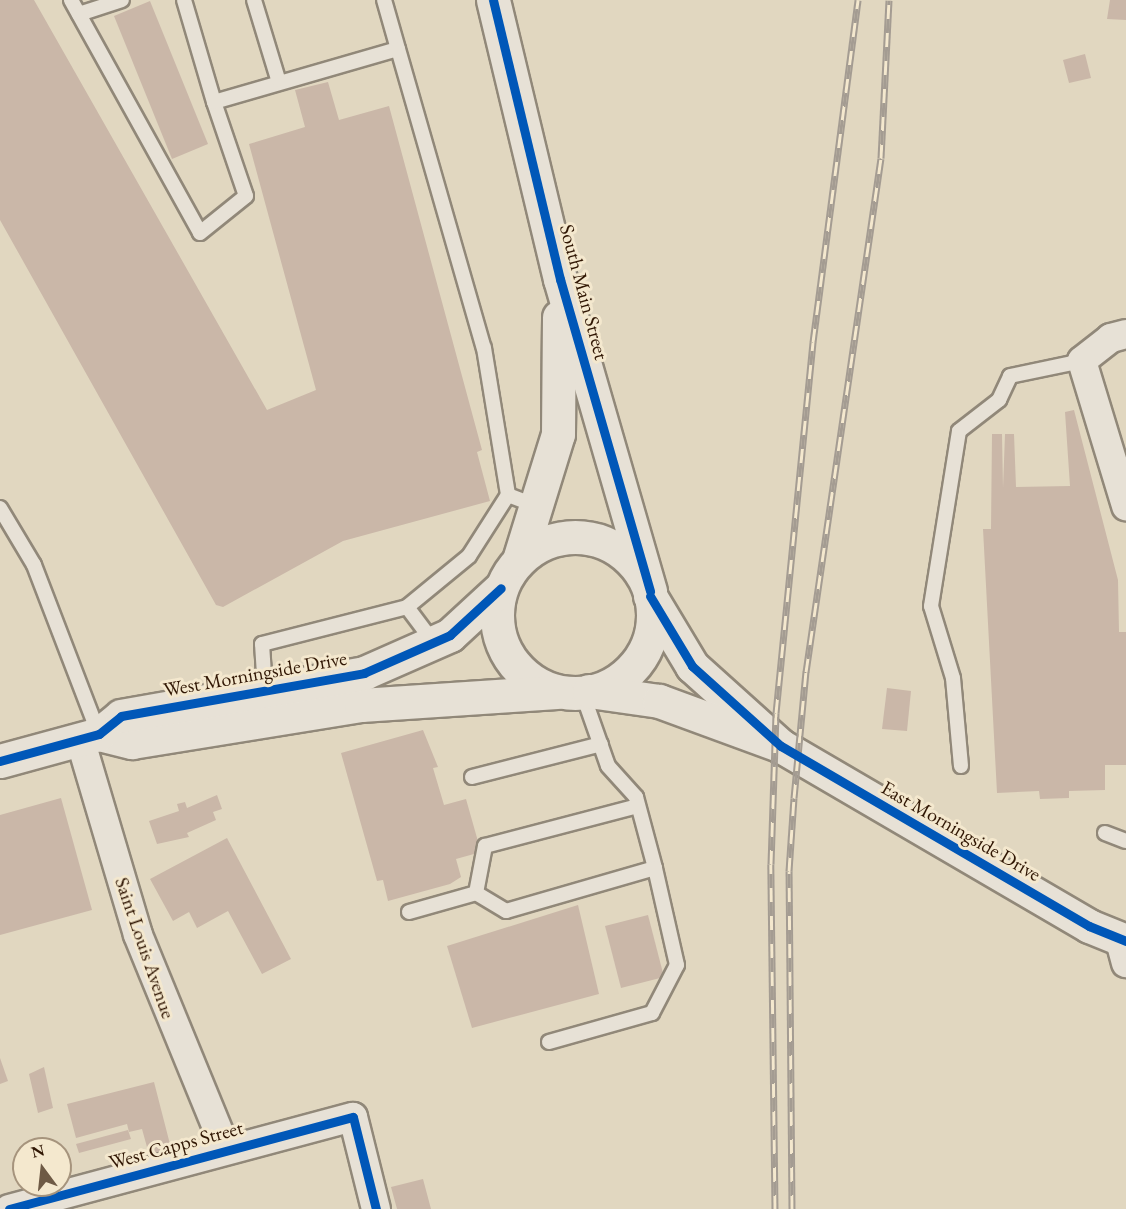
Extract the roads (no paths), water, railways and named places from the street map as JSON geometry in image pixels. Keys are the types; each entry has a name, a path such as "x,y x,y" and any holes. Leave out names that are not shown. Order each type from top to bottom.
{"street":[{"name":"South Main Street","path":"493,0 560,279 650,594"},
{"name":"South Main Street","path":"519,560 539,507 558,434 560,279"},
{"path":"1126,334 1111,338 1082,361 1126,506"},
{"path":"650,594 652,627 643,653 626,674 576,692 522,672 504,648 496,618 501,588 519,560 540,544 568,536 597,539 622,552 650,594 692,666 781,746"},
{"name":"West Morningside Drive","path":"0,761 89,736 121,716 364,673 434,643 472,618 501,588"},
{"name":"West Morningside Drive","path":"89,736 132,742 361,705 576,692 659,701 743,736 781,746"},
{"name":"Saint Louis Avenue","path":"89,736 138,935 226,1150"},
{"name":"East Morningside Drive","path":"781,746 1124,948"},
{"name":"West Capps Street","path":"9,1209 353,1117 376,1209"}],"lane":[{"path":"71,0 200,233 246,196 214,102 184,0"},
{"path":"79,14 122,0"},
{"path":"254,0 278,79"},
{"path":"265,690 262,644 407,607 469,556 508,495 484,348 384,0"},
{"path":"214,102 278,79 398,49"},
{"path":"961,766 953,678 931,606 959,431 999,400 1010,376 1082,361"},
{"path":"508,495 539,507"},
{"path":"0,508 34,565 89,736"},
{"path":"407,607 434,643"},
{"path":"549,1042 652,1013 677,964 638,806 608,766 601,744 576,692"},
{"path":"472,777 601,744"},
{"path":"476,892 485,846 638,806"},
{"path":"1105,833 1126,842"},
{"path":"409,912 476,892 506,911 655,868"}],"railway":[{"path":"775,1209 771,864 776,713 813,342 858,0"},
{"path":"792,1209 789,871 794,798 806,672 881,158 889,0"}]}
